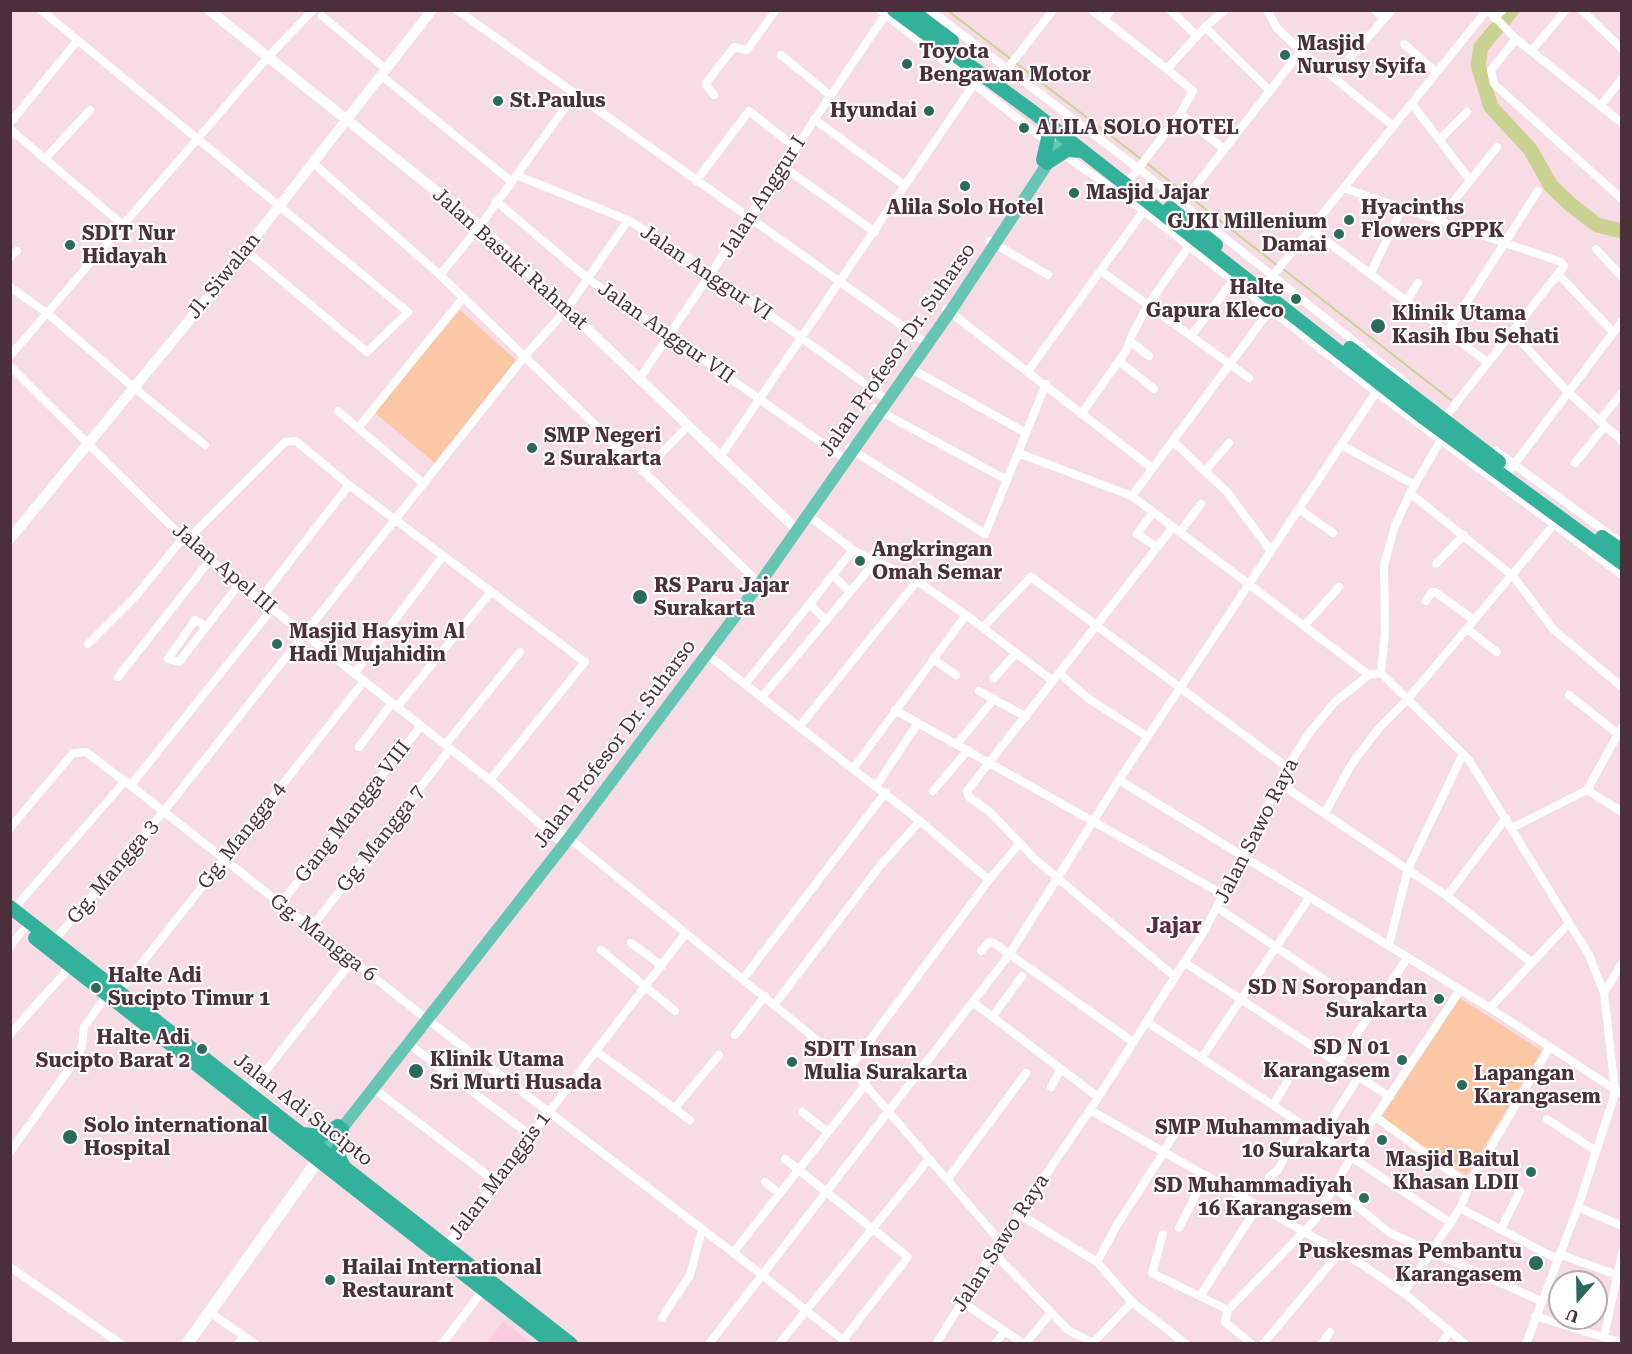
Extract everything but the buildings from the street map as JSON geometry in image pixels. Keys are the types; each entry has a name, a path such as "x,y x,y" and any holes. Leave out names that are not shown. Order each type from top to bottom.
{"highway":[{"path":"894,14 925,19 1008,66 1059,140 1139,168 1184,201 1272,277 1276,302 1338,357 1424,401 1444,427 1462,430 1470,447"},
{"path":"925,19 977,79 1046,123 1059,140 1083,152 1146,207 1236,277 1276,302 1334,330 1362,352 1388,384 1470,447 1512,468 1557,522 1581,525 1622,563"},
{"path":"1045,161 1059,140"},
{"path":"1538,497 1622,551"},
{"name":"Jalan Adi Sucipto","path":"11,912 21,933 68,970 114,990 301,1133 318,1157 344,1167 571,1344"},
{"name":"Jalan Adi Sucipto","path":"11,912 58,937 114,990 318,1157 553,1344"},
{"path":"301,1133 313,1137 321,1136 340,1128 338,1155 344,1167"}],"main road":[{"name":"Jalan Profesor Dr. Suharso","path":"318,1157 705,653 877,410 910,368 1045,161"},
{"name":"Jalan Profesor Dr. Suharso","path":"877,410 882,396 922,340 948,310"},
{"name":"Jalan Profesor Dr. Suharso","path":"705,653 755,579 795,528"},
{"name":"Jalan Profesor Dr. Suharso","path":"340,1128 409,1044 425,1018"},
{"path":"187,1344 318,1157"}],"street":[{"path":"41,10 163,113 198,138 408,312 367,352 245,250"},
{"name":"Jalan Basuki Rahmat","path":"209,10 349,119 480,226 795,528"},
{"path":"12,352 268,57 313,10"},
{"name":"Jl. Siwalan","path":"10,539 245,250 432,10"},
{"path":"457,10 696,182 922,340"},
{"path":"714,95 705,85 706,82 734,47 747,50 776,10"},
{"path":"1053,10 1008,66 1139,168 1180,114 1193,91 1092,10"},
{"path":"1104,20 1111,10"},
{"path":"1170,10 1196,35"},
{"path":"1375,10 1384,19"},
{"path":"1334,76 1392,10"},
{"path":"1334,330 1272,277 1283,267 1392,125 1412,104 1487,10 1516,39 1622,123"},
{"path":"1495,19 1503,10"},
{"path":"1532,50 1566,10"},
{"path":"1582,10 1622,49"},
{"path":"1167,69 1196,35 1226,11"},
{"path":"1271,13 1301,51 1392,125"},
{"name":"Jalan Anggur I","path":"640,378 750,219 814,119 894,14"},
{"name":"Jalan Anggur VI","path":"322,16 384,73 514,178 628,220 713,274 882,396"},
{"path":"1205,27 1270,91"},
{"path":"1516,39 1491,70 1494,84 1622,199"},
{"path":"10,123 77,41"},
{"path":"1404,44 1436,72"},
{"path":"1184,201 1301,51"},
{"path":"781,55 831,96"},
{"path":"720,457 977,79 1146,207 1029,370"},
{"path":"1601,105 1622,79"},
{"path":"440,275 480,226 574,94"},
{"path":"1412,104 1470,180"},
{"path":"45,159 90,110"},
{"path":"696,182 749,111 795,147"},
{"path":"1439,140 1467,112"},
{"path":"1180,114 1224,149"},
{"path":"814,119 905,186"},
{"path":"10,129 123,225"},
{"path":"1438,221 1497,147"},
{"path":"313,163 440,275 755,579"},
{"path":"782,166 875,232"},
{"path":"1344,188 1561,262 1564,266 1456,403 1395,526 1384,565 1385,631 1381,673 1464,754 1506,818 1569,923 1599,976 1605,993 1618,1092 1527,1343"},
{"path":"1448,331 1538,191"},
{"name":"Jalan Anggur VII","path":"496,201 587,279 761,399 982,534 987,533 1007,480"},
{"path":"1371,273 1402,208"},
{"name":"Gg. Mangga 3","path":"58,937 164,811 524,357 567,309 628,220"},
{"path":"1312,230 1487,362"},
{"path":"993,242 1048,275"},
{"path":"1082,413 1119,361 1148,305 1191,243"},
{"path":"1596,249 1622,278"},
{"path":"1101,271 1249,378"},
{"path":"1559,275 1613,332"},
{"path":"1191,336 1236,277"},
{"path":"1407,300 1418,283"},
{"path":"10,287 47,313 205,445"},
{"path":"358,428 463,298"},
{"path":"1132,496 1231,366 1276,302"},
{"path":"948,310 1029,370 1152,468"},
{"path":"1512,468 1567,391 1622,321"},
{"path":"1511,331 1567,391 1622,441"},
{"path":"1130,341 1149,357"},
{"path":"1119,361 1154,390"},
{"name":"Jalan Apel III","path":"10,366 184,539 563,839 686,933 850,1067 1000,1241"},
{"path":"910,368 1026,433"},
{"path":"877,410 1007,480 1046,384"},
{"path":"710,1343 761,1274 1010,955 1092,822 1249,582 1341,445 1388,384"},
{"path":"1575,463 1622,393"},
{"path":"338,411 424,484"},
{"path":"644,471 688,426"},
{"path":"88,644 135,597 184,539 290,440 299,443 349,485 585,662 490,780"},
{"path":"1173,441 1227,492 1271,551"},
{"path":"1204,471 1229,443"},
{"path":"1341,445 1413,489 1513,576 1553,629 1622,687"},
{"path":"1018,453 1132,496 1249,582 1369,675"},
{"path":"262,597 349,485"},
{"path":"1174,976 1058,878 967,791 992,763 1157,548 1201,504"},
{"path":"1299,509 1333,533"},
{"path":"1153,512 1137,534 1157,548"},
{"path":"805,513 853,550 917,580 1016,653 1148,737"},
{"path":"1325,813 1364,747 1407,700 1557,522"},
{"path":"1581,525 1622,543"},
{"path":"1581,525 1622,575"},
{"path":"1436,564 1464,535"},
{"path":"745,684 853,550"},
{"path":"354,674 443,556"},
{"path":"118,677 210,560"},
{"path":"762,698 876,561"},
{"path":"833,575 850,592"},
{"path":"983,627 1031,577 1095,627 1287,768"},
{"path":"799,727 917,580"},
{"path":"206,626 195,620 168,654 168,658 179,662 240,583"},
{"path":"1305,625 1339,587"},
{"path":"359,747 490,592"},
{"path":"1426,601 1432,592 1436,592 1474,620"},
{"path":"810,604 826,621"},
{"path":"11,912 128,783 272,609"},
{"path":"853,769 966,615"},
{"path":"1467,628 1497,652"},
{"name":"Gg. Mangga 7","path":"311,928 520,652"},
{"path":"705,653 853,769 886,792 989,880"},
{"path":"994,678 1016,653"},
{"path":"933,659 956,675"},
{"name":"Jalan Sawo Raya","path":"936,1344 1000,1241 1147,1022 1218,908 1287,768 1335,702 1369,675 1381,673"},
{"name":"Gg. Mangga 4","path":"10,1152 74,1062 82,1047 84,1027 224,859 364,681"},
{"path":"980,691 1026,717"},
{"path":"1512,828 1587,789 1620,731 1569,695"},
{"path":"957,744 994,699"},
{"path":"895,710 1224,895"},
{"path":"876,786 918,723"},
{"name":"Gang Mangga VIII","path":"285,898 421,726"},
{"path":"933,791 968,750"},
{"name":"Gg. Mangga 6","path":"10,828 73,753 86,752 425,1018 761,1274 845,1342"},
{"path":"1389,945 1408,869 1464,754"},
{"path":"1119,780 1243,854 1309,898 1490,1008 1618,1092"},
{"path":"1279,783 1447,896 1532,963"},
{"path":"1587,789 1622,812"},
{"path":"743,979 886,792"},
{"path":"1447,896 1506,818"},
{"path":"775,1004 879,867 920,820"},
{"path":"850,1067 989,880 1020,843"},
{"path":"1203,1056 1309,898"},
{"path":"1218,908 1372,1012"},
{"path":"1490,1008 1569,923"},
{"path":"10,946 21,933"},
{"name":"Jalan Manggis 1","path":"446,1247 686,933"},
{"path":"981,951 992,941 1133,1042"},
{"path":"631,943 662,966"},
{"path":"601,950 675,1011"},
{"path":"1337,1064 1408,957"},
{"path":"249,1092 352,961"},
{"path":"1184,962 1390,1097"},
{"path":"1605,993 1622,963"},
{"path":"10,1034 68,970"},
{"path":"993,1016 1022,976"},
{"path":"1599,976 1613,977"},
{"path":"1252,1344 1225,1322 1228,1310 1315,1220 1376,1117 1460,990"},
{"path":"735,1035 765,996"},
{"path":"974,1003 1098,1097"},
{"path":"1147,1022 1203,1056 1351,1158 1451,1223"},
{"path":"409,1044 530,1135"},
{"path":"1404,1293 1460,1208 1470,1186 1549,1048"},
{"path":"596,1051 690,1120"},
{"path":"674,1109 718,1056"},
{"path":"1051,1087 1061,1069"},
{"path":"947,1180 1026,1073"},
{"path":"1320,1137 1358,1078"},
{"path":"1274,1105 1287,1082"},
{"path":"733,1253 866,1084"},
{"path":"374,1089 495,1181"},
{"path":"1090,1110 1340,1252 1404,1293 1465,1344"},
{"path":"802,1112 828,1132"},
{"path":"1376,1117 1470,1186"},
{"path":"1546,1119 1596,1151"},
{"path":"1269,1178 1278,1170 1302,1124"},
{"path":"1097,1262 1117,1225 1176,1131"},
{"path":"785,1158 908,1257 845,1342"},
{"path":"779,1344 929,1159"},
{"path":"1179,1228 1206,1175"},
{"path":"765,1182 780,1194"},
{"path":"1333,1187 1390,1233 1541,1302"},
{"path":"1501,1229 1520,1191"},
{"path":"1200,1296 1258,1206"},
{"path":"1578,1207 1622,1226"},
{"path":"1460,1208 1558,1257 1617,1275"},
{"path":"1019,1215 1097,1262 1132,1302 1186,1344"},
{"path":"662,1318 690,1275 702,1230"},
{"path":"1163,1234 1151,1272 1228,1310"},
{"path":"993,1252 1050,1314 1074,1335 1092,1343 1132,1302"},
{"path":"1263,1344 1340,1252"},
{"path":"1604,1337 1622,1254"},
{"path":"10,1267 121,1344"},
{"path":"442,1344 483,1290"},
{"path":"962,1302 1025,1344 1050,1314"},
{"path":"209,1312 255,1344"},
{"path":"1535,1316 1622,1343"},
{"path":"995,1344 1005,1331"},
{"path":"1441,1344 1450,1331"},
{"path":"1322,1344 1330,1332"},
{"path":"238,1344 244,1336"}],"shaded area":[{"path":"460,310 516,360 435,463 374,412"},
{"name":"Lapangan Karangasem","path":"1460,998 1542,1051 1467,1175 1380,1119"},
{"path":"503,1321 531,1343 487,1343"}],"waterway":[{"path":"947,10 1141,159"},
{"path":"1512,10 1481,47 1478,65 1491,107 1530,149 1551,186 1570,204 1597,225 1622,231"},
{"path":"1145,162 1186,194"},
{"path":"1190,197 1278,266"},
{"path":"1283,269 1451,400"}],"place":[{"name":"Masjid Nurusy Syifa","path":"1285,55"},
{"name":"Toyota Bengawan Motor","path":"907,64"},
{"name":"St.Paulus","path":"498,101"},
{"name":"Hyundai","path":"929,111"},
{"name":"ALILA SOLO HOTEL","path":"1024,128"},
{"name":"Alila Solo Hotel","path":"965,186"},
{"name":"Masjid Jajar","path":"1074,193"},
{"name":"Hyacinths Flowers GPPK","path":"1349,220"},
{"name":"GJKI Millenium Damai","path":"1339,234"},
{"name":"SDIT Nur Hidayah","path":"70,245"},
{"name":"Halte Gapura Kleco","path":"1296,299"},
{"name":"Klinik Utama Kasih Ibu Sehati","path":"1378,326"},
{"name":"SMP Negeri 2 Surakarta","path":"532,448"},
{"name":"Angkringan Omah Semar","path":"860,561"},
{"name":"RS Paru Jajar Surakarta","path":"640,597"},
{"name":"Masjid Hasyim Al Hadi Mujahidin","path":"277,644"},
{"name":"Halte Adi Sucipto Timur 1","path":"96,988"},
{"name":"SD N Soropandan Surakarta","path":"1439,999"},
{"name":"Halte Adi Sucipto Barat 2","path":"202,1049"},
{"name":"SD N 01 Karangasem","path":"1402,1060"},
{"name":"SDIT Insan Mulia Surakarta","path":"792,1062"},
{"name":"Klinik Utama Sri Murti Husada","path":"416,1071"},
{"name":"Lapangan Karangasem","path":"1462,1085"},
{"name":"Solo international Hospital","path":"70,1137"},
{"name":"SMP Muhammadiyah 10 Surakarta","path":"1382,1140"},
{"name":"Masjid Baitul Khasan LDII","path":"1531,1172"},
{"name":"SD Muhammadiyah 16 Karangasem","path":"1364,1198"},
{"name":"Puskesmas Pembantu Karangasem","path":"1536,1263"},
{"name":"Hailai International Restaurant","path":"330,1280"}],"district":[{"name":"Jajar","path":"1174,927"}]}
